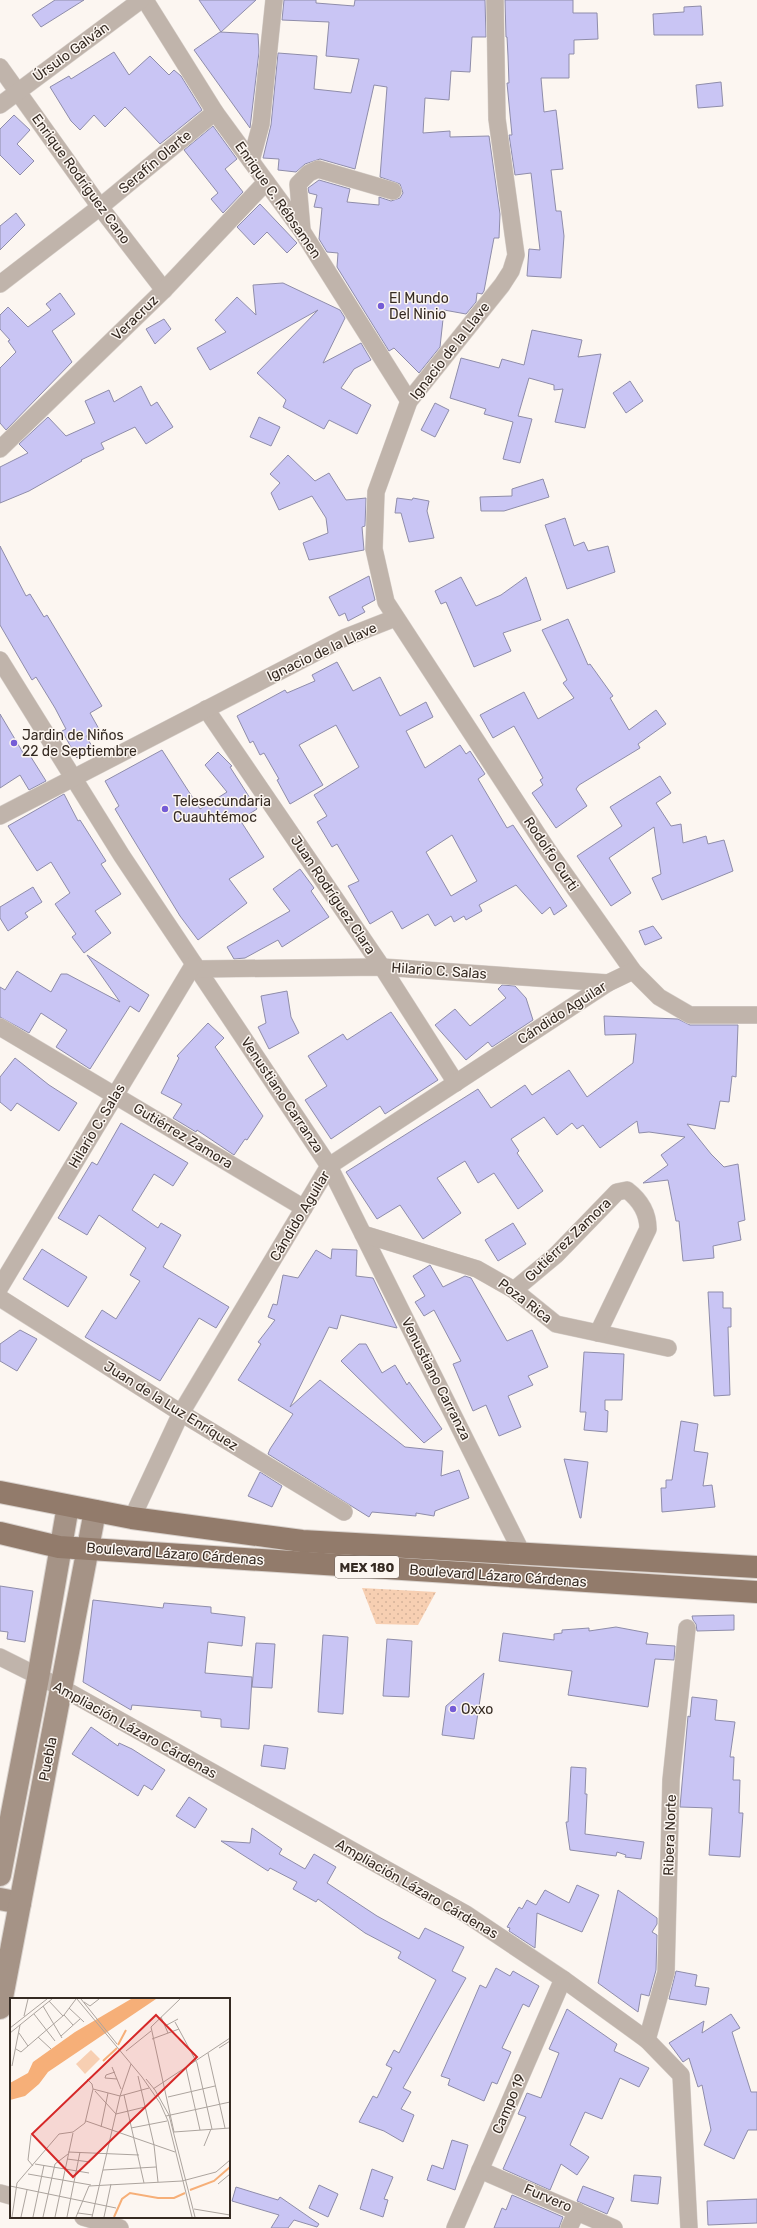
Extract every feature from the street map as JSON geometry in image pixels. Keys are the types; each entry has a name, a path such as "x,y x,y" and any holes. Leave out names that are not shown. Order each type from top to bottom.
{"main road":[{"name":"Boulevard Lázaro Cárdenas","path":"0,1492 132,1518 302,1541 757,1567"},
{"name":"Puebla","path":"0,1875 38,1678 59,1547 68,1506"},
{"name":"Puebla","path":"0,2008 10,1901 62,1688 95,1511"},
{"name":"Boulevard Lázaro Cárdenas","path":"0,1533 59,1547 757,1592"}],"street":[{"name":"Úrsulo Galván","path":"0,104 141,0"},
{"name":"Enrique C. Rébsamen","path":"145,0 215,112 302,231 409,401"},
{"path":"250,161 261,124 274,0"},
{"name":"Ignacio de la Llave","path":"0,816 344,638 395,618 386,602 374,549 376,492 409,401 502,285 511,270 516,255 497,119 495,0"},
{"name":"Enrique Rodríguez Cano","path":"0,67 100,207 164,290"},
{"name":"Serafín Olarte","path":"0,284 100,207 215,112"},
{"path":"302,231 298,184 309,173 318,169 393,191"},
{"name":"Veracruz","path":"0,449 164,290 266,182"},
{"name":"Rodolfo Curti","path":"395,618 547,849 633,971 659,997 690,1015 757,1014"},
{"name":"Venustiano Carranza","path":"0,660 73,778 196,966 330,1166 522,1553"},
{"name":"Juan Rodríguez Clara","path":"206,709 382,967 456,1084"},
{"name":"Hilario C. Salas","path":"0,1287 115,1096 196,966 382,967 608,983"},
{"name":"Cándido Aguilar","path":"132,1518 180,1413 330,1166 608,983 633,971"},
{"name":"Gutiérrez Zamora","path":"0,1027 304,1208"},
{"name":"Gutiérrez Zamora","path":"514,1290 556,1255 617,1192 628,1190 636,1197 648,1217 648,1229 598,1333"},
{"name":"Poza Rica","path":"363,1234 477,1269 514,1290 556,1324 668,1348"},
{"name":"Juan de la Luz Enríquez","path":"0,1298 180,1413 344,1512"},
{"name":"Ribera Norte","path":"647,2040 666,1972 671,1780 686,1628"},
{"name":"Ampliación Lázaro Cárdenas","path":"0,1657 38,1678 62,1688 466,1914 563,1979 647,2040 681,2075 689,2228"},
{"name":"Campo 19","path":"455,2228 563,1979"},
{"name":"Furvero","path":"480,2170 614,2228"},
{"path":"0,2193 10,2196"},
{"path":"569,2228 577,2211"},
{"path":"85,2218 120,2228"}],"shaded area":[{"path":"362,1588 436,1592 418,1625 376,1624"}],"building":[{"path":"55,0 84,0 41,27 32,15"},
{"path":"199,0 256,0 221,32"},
{"path":"284,0 316,0 316,3 354,6 355,0 485,0 486,37 472,37 470,72 451,71 449,100 425,98 423,133 450,131 450,137 489,136 500,214 499,238 494,238 484,291 482,294 477,293 476,302 466,314 444,310 440,347 419,373 394,348 389,351 337,267 338,253 327,252 319,239 322,208 314,207 317,195 309,193 308,188 319,180 350,189 347,202 379,205 379,197 391,201 400,198 403,193 400,184 380,177 387,87 374,85 355,169 320,159 305,164 296,172 278,170 279,159 263,158 271,125 278,53 317,56 314,89 351,93 359,59 326,56 329,22 282,20"},
{"path":"505,0 573,0 573,13 597,13 598,39 574,40 574,54 569,54 569,78 541,78 544,112 556,110 563,169 551,170 556,211 561,211 564,236 561,278 527,276 529,249 540,250 531,173 515,175 509,135 512,135 507,83 509,83"},
{"path":"701,6 703,35 654,35 653,14 684,12 684,7"},
{"path":"220,32 258,34 259,52 250,128 194,50"},
{"path":"114,52 129,75 150,56 169,75 174,70 181,76 202,110 160,144 125,107 105,127 94,115 80,130 71,121 50,87 69,76 71,79"},
{"path":"721,82 723,106 698,108 696,85"},
{"path":"14,115 30,130 17,144 34,161 20,175 0,155 0,129"},
{"path":"213,126 237,159 225,169 243,192 223,213 211,199 218,193 184,150"},
{"path":"260,204 297,243 287,253 267,232 254,245 237,227"},
{"path":"16,213 25,225 0,250 0,226"},
{"path":"283,283 340,310 345,318 323,363 361,343 371,360 354,369 341,388 371,405 357,434 329,420 324,429 283,407 286,400 257,373 318,310 210,370 197,348 226,332 215,320 237,297 256,315 253,285"},
{"path":"60,293 75,314 52,331 72,362 6,430 0,423 0,368 16,352 8,341 10,340 0,329 0,315 8,307 28,327 51,310 46,304"},
{"path":"164,319 171,329 155,344 146,329"},
{"path":"532,330 582,340 578,357 601,354 585,428 555,422 563,389 554,390 554,385 529,378 518,416 532,419 520,463 503,459 513,422 484,414 486,409 450,398 461,358 499,368 502,359 524,365"},
{"path":"630,381 643,401 626,413 613,393"},
{"path":"141,386 151,406 157,402 173,427 146,444 135,427 101,443 104,449 81,460 82,461 29,491 0,503 0,467 28,453 19,444 48,417 66,436 95,423 85,401 109,390 114,402"},
{"path":"435,403 449,410 435,437 421,430"},
{"path":"259,417 280,427 271,446 250,437"},
{"path":"288,455 315,481 329,473 346,500 366,498 365,526 362,527 364,550 309,560 303,543 328,533 326,518 312,496 279,510 271,493 280,483 270,474"},
{"path":"543,479 549,497 504,511 481,511 480,497 512,496 512,489"},
{"path":"397,498 412,500 413,498 429,501 427,511 434,538 409,542 401,513 395,513"},
{"path":"565,518 574,546 584,542 588,551 608,546 615,572 567,589 545,525"},
{"path":"0,546 26,596 30,594 44,617 47,615 102,706 90,713 99,729 86,736 93,748 77,758 62,731 66,729 55,708 36,677 32,680 0,625"},
{"path":"369,576 375,600 362,607 365,612 348,621 345,613 339,616 329,597"},
{"path":"461,577 476,606 501,595 526,577 541,620 503,633 511,651 474,667 446,602 441,604 435,591"},
{"path":"568,619 588,665 590,664 613,696 610,698 629,730 656,710 666,724 638,744 640,748 579,785 576,789 587,806 556,828 532,793 543,785 540,780 543,778 514,726 493,738 480,715 524,692 538,719 574,698 563,683 567,680 542,630"},
{"path":"337,662 353,691 380,677 400,716 426,702 433,717 406,731 425,768 460,745 466,754 470,751 485,774 478,779 507,828 513,825 567,906 554,915 550,907 542,914 516,885 479,905 482,911 466,920 464,916 454,922 451,916 435,926 428,914 402,929 392,911 370,924 348,886 359,881 337,844 332,847 317,822 327,816 314,795 359,767 336,725 299,745 323,785 290,804 277,780 279,779 264,753 260,755 253,741 250,743 237,716 285,690 287,693 315,681 312,675","holes":["452,835 477,881 451,896 426,852"]},
{"name":"Jardin de Niños 22 de Septiembre","path":"0,714 25,756 29,754 46,781 29,790 20,775 0,788"},
{"path":"162,750 200,809 227,792 205,765 218,752 232,766 230,767 257,809 240,820 264,857 229,879 247,903 198,940 180,916 115,809 119,806 105,781"},
{"path":"660,776 671,793 656,803 671,826 681,824 683,843 706,836 708,844 724,840 733,871 662,900 652,878 661,874 654,827 609,858 631,893 611,906 577,856 622,826 610,807"},
{"path":"64,794 78,821 80,820 106,861 101,864 121,894 95,911 111,933 84,953 72,937 76,934 55,904 70,893 51,862 37,871 8,826"},
{"path":"300,869 314,888 311,891 329,917 282,947 278,940 245,958 234,959 227,947 290,911 273,889"},
{"path":"33,887 42,902 25,913 28,917 8,931 0,918 0,907"},
{"path":"653,926 662,938 645,945 639,931"},
{"path":"87,955 149,995 139,1012 130,1006 90,1069 56,1047 67,1030 41,1013 29,1033 0,1017 0,987 5,990 17,971 51,992 61,974 67,974 120,1002"},
{"path":"502,985 515,986 526,998 533,1020 492,1047 488,1042 466,1060 435,1025 455,1009 470,1026 506,998 498,989"},
{"path":"287,991 291,1017 299,1033 269,1049 258,1027 266,1023 261,996"},
{"path":"391,1012 438,1080 385,1114 380,1106 331,1139 305,1100 327,1086 308,1056 343,1034 347,1040"},
{"path":"604,1016 678,1019 690,1025 738,1025 736,1077 732,1076 729,1102 720,1101 715,1129 687,1124 711,1154 724,1167 738,1164 745,1220 738,1222 741,1240 713,1246 714,1258 683,1261 679,1221 676,1221 668,1180 643,1183 668,1165 661,1155 685,1137 649,1132 639,1133 637,1121 600,1148 583,1125 577,1129 572,1123 557,1135 544,1117 511,1139 519,1151 517,1153 543,1191 518,1209 494,1173 478,1183 465,1161 437,1178 461,1213 423,1239 400,1205 377,1219 346,1172 478,1089 491,1108 525,1085 532,1095 569,1070 587,1097 633,1063 636,1034 605,1035"},
{"path":"208,1023 224,1038 215,1047 263,1116 247,1140 245,1139 234,1155 197,1130 196,1132 173,1118 182,1104 161,1093 179,1058 177,1056"},
{"path":"15,1058 49,1085 77,1103 59,1131 17,1103 11,1111 0,1102 0,1077"},
{"path":"121,1123 188,1163 173,1186 154,1174 132,1210 158,1228 161,1223 181,1235 163,1267 229,1307 216,1328 199,1318 160,1381 85,1337 102,1310 116,1319 140,1281 130,1275 146,1248 99,1215 87,1235 58,1218 92,1162 97,1165"},
{"path":"513,1223 526,1244 498,1261 485,1240"},
{"path":"42,1249 87,1277 68,1307 23,1279"},
{"path":"332,1249 357,1250 356,1276 373,1278 397,1328 341,1315 337,1329 329,1327 290,1407 320,1380 405,1447 443,1451 441,1476 459,1470 469,1498 435,1511 434,1516 416,1513 416,1516 372,1512 369,1517 268,1454 293,1414 238,1380 261,1344 258,1342 275,1320 268,1317 273,1304 277,1305 283,1275 298,1278 316,1250 331,1259"},
{"path":"430,1265 443,1287 465,1276 471,1278 507,1341 532,1330 548,1367 528,1376 533,1385 508,1396 521,1427 499,1436 486,1405 473,1411 453,1364 461,1361 434,1310 424,1316 415,1302 425,1296 413,1276"},
{"path":"708,1292 723,1292 723,1308 731,1308 731,1327 728,1327 730,1395 714,1396"},
{"path":"20,1330 37,1339 17,1371 0,1361 0,1344"},
{"path":"359,1344 366,1344 382,1373 395,1365 407,1385 409,1382 442,1429 424,1443 341,1361"},
{"path":"584,1352 624,1354 622,1400 605,1400 605,1410 608,1411 607,1432 584,1430 586,1412 580,1412"},
{"path":"681,1421 698,1424 694,1451 708,1453 703,1486 712,1485 715,1507 662,1512 661,1488 666,1488 666,1480 672,1480"},
{"path":"564,1459 588,1462 581,1518 580,1518"},
{"path":"260,1472 282,1486 272,1507 248,1496"},
{"path":"0,1586 33,1591 25,1642 7,1639 8,1632 0,1631"},
{"path":"93,1600 163,1608 164,1603 211,1607 211,1613 245,1617 242,1646 208,1642 205,1673 252,1677 249,1729 221,1727 221,1719 201,1717 201,1711 132,1705 131,1710 83,1682"},
{"path":"734,1615 734,1630 697,1631 696,1624 692,1616"},
{"path":"616,1627 648,1633 646,1644 675,1646 674,1660 655,1659 648,1707 568,1695 572,1671 499,1661 503,1633 554,1640 554,1634 562,1633 562,1630 589,1628 589,1631"},
{"path":"323,1635 348,1637 343,1714 318,1712"},
{"path":"387,1639 412,1641 409,1697 383,1696"},
{"path":"256,1643 275,1644 272,1688 252,1687"},
{"path":"484,1673 474,1739 442,1735 446,1706"},
{"path":"692,1697 717,1700 715,1720 735,1722 730,1757 734,1757 733,1780 740,1780 739,1813 743,1813 740,1857 709,1855 712,1808 680,1807 688,1716 690,1717"},
{"path":"91,1727 118,1746 119,1743 132,1749 165,1770 152,1790 144,1785 138,1796 72,1754"},
{"path":"264,1745 288,1748 285,1769 261,1766"},
{"path":"571,1767 586,1768 585,1794 587,1794 585,1834 644,1842 641,1859 625,1857 626,1855 617,1852 616,1856 570,1850 566,1822 568,1822"},
{"path":"189,1797 207,1809 195,1828 176,1816"},
{"path":"252,1828 282,1849 279,1854 305,1869 314,1854 336,1867 327,1883 377,1916 419,1939 425,1928 464,1947 452,1971 466,1978 403,2088 411,2092 401,2109 414,2115 403,2142 384,2131 359,2122 373,2096 377,2098 392,2068 386,2065 394,2050 399,2053 436,1980 398,1958 401,1952 365,1933 318,1899 316,1902 293,1889 297,1882 270,1868 268,1871 221,1841 250,1843"},
{"path":"577,1885 599,1895 582,1932 537,1913 535,1948 509,1931 510,1928 507,1927 519,1907 522,1909 527,1900 536,1905 545,1890 569,1903"},
{"path":"618,1890 657,1918 657,1924 652,1932 657,1935 656,1970 649,1996 641,1994 638,2012 598,1983"},
{"path":"496,1968 510,1976 513,1971 539,1986 529,2007 523,2004 502,2048 511,2052 497,2084 492,2082 484,2101 448,2085 450,2079 441,2076 480,1985 486,1988"},
{"path":"676,1971 697,1975 695,1986 709,1988 706,2005 669,1999"},
{"path":"567,2009 617,2044 614,2051 649,2068 639,2087 620,2078 602,2119 585,2112 570,2145 589,2157 577,2175 561,2164 550,2190 503,2169 526,2117 518,2114 527,2093 541,2098 559,2053 549,2049"},
{"path":"731,2014 740,2028 732,2032 751,2092 757,2092 757,2130 748,2130 734,2159 704,2145 711,2130 702,2085 698,2087 689,2058 683,2062 669,2043 704,2021 702,2033"},
{"path":"452,2140 468,2145 455,2190 427,2180 432,2165 443,2169"},
{"path":"372,2169 393,2177 384,2199 388,2200 383,2217 360,2209"},
{"path":"634,2175 661,2177 658,2204 631,2201"},
{"path":"319,2185 338,2194 328,2217 309,2208"},
{"path":"583,2186 614,2198 607,2214 577,2201"},
{"path":"236,2187 278,2200 280,2197 319,2224 317,2227 294,2220 288,2228 271,2228 279,2215 232,2201"},
{"path":"512,2195 563,2217 559,2228 494,2228 502,2208 506,2210"},
{"path":"757,2199 757,2223 708,2225 707,2201"}],"place":[{"name":"El Mundo Del Ninio","path":"381,306"},
{"name":"Jardin de Niños 22 de Septiembre","path":"14,743"},
{"name":"Telesecundaria Cuauhtémoc","path":"165,809"},
{"name":"Oxxo","path":"453,1709"}]}
